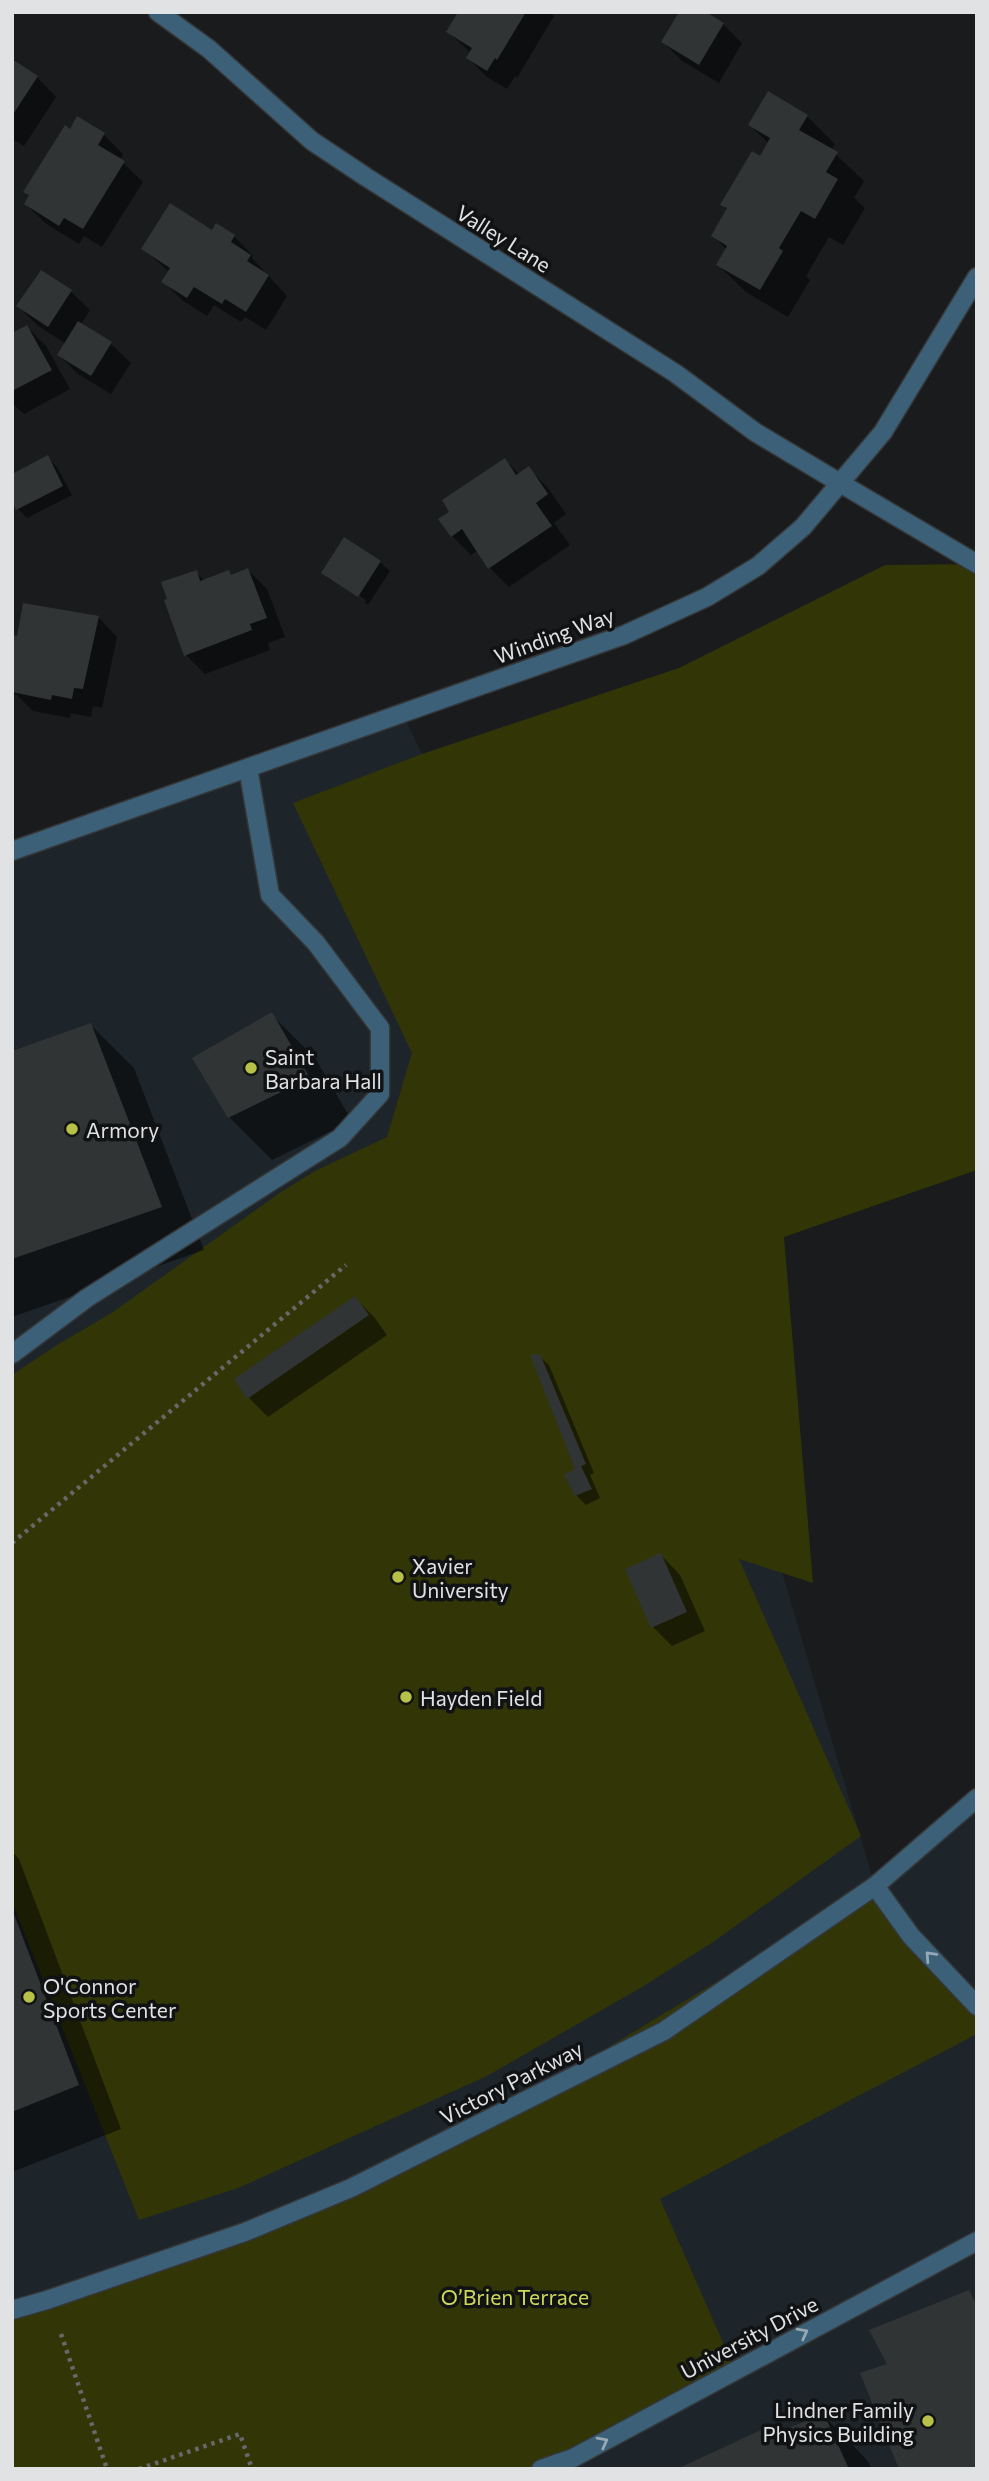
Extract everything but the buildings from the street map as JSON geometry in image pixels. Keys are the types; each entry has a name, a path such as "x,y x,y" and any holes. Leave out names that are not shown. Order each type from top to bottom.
{"street":[{"name":"Valley Lane","path":"158,12 209,50 312,141 676,373 755,432 977,564"},
{"name":"Winding Way","path":"12,851 624,635 707,597 758,566 794,535 841,483 883,432 977,277"},
{"path":"12,1354 87,1297 340,1138 380,1094 380,1028 316,943 270,895 248,768"},
{"name":"Victory Parkway","path":"12,2310 245,2232 351,2188 664,2031 875,1886 977,1798"},
{"path":"875,1886 911,1936 977,2006"},
{"name":"University Drive","path":"541,2469 573,2458 977,2241"}],"path":[{"path":"12,1543 345,1265"},
{"path":"61,2334 107,2469"},
{"path":"139,2469 240,2434 252,2469"}],"shaded area":[{"name":"Xavier University","path":"402,713 718,1356 875,1886 977,1798 977,2469 12,2469 12,851"}],"green space":[{"name":"Hayden Field","path":"977,564 977,1170 784,1237 813,1583 739,1559 861,1836 713,1942 642,1987 487,2076 238,2188 139,2220 12,1902 12,1375 113,1312 281,1192 315,1171 387,1137 412,1053 293,803 422,754 679,668 885,565"},
{"name":"O’Brien Terrace","path":"875,1886 977,2005 977,2034 660,2199 735,2370 541,2469 12,2469 12,2310 245,2232 493,2117"}],"place":[{"name":"Saint Barbara Hall","path":"251,1068"},
{"name":"Armory","path":"72,1129"},
{"name":"Xavier University","path":"398,1577"},
{"name":"Hayden Field","path":"406,1697"},
{"name":"O'Connor Sports Center","path":"29,1997"},
{"name":"Lindner Family Physics Building","path":"928,2421"}]}
